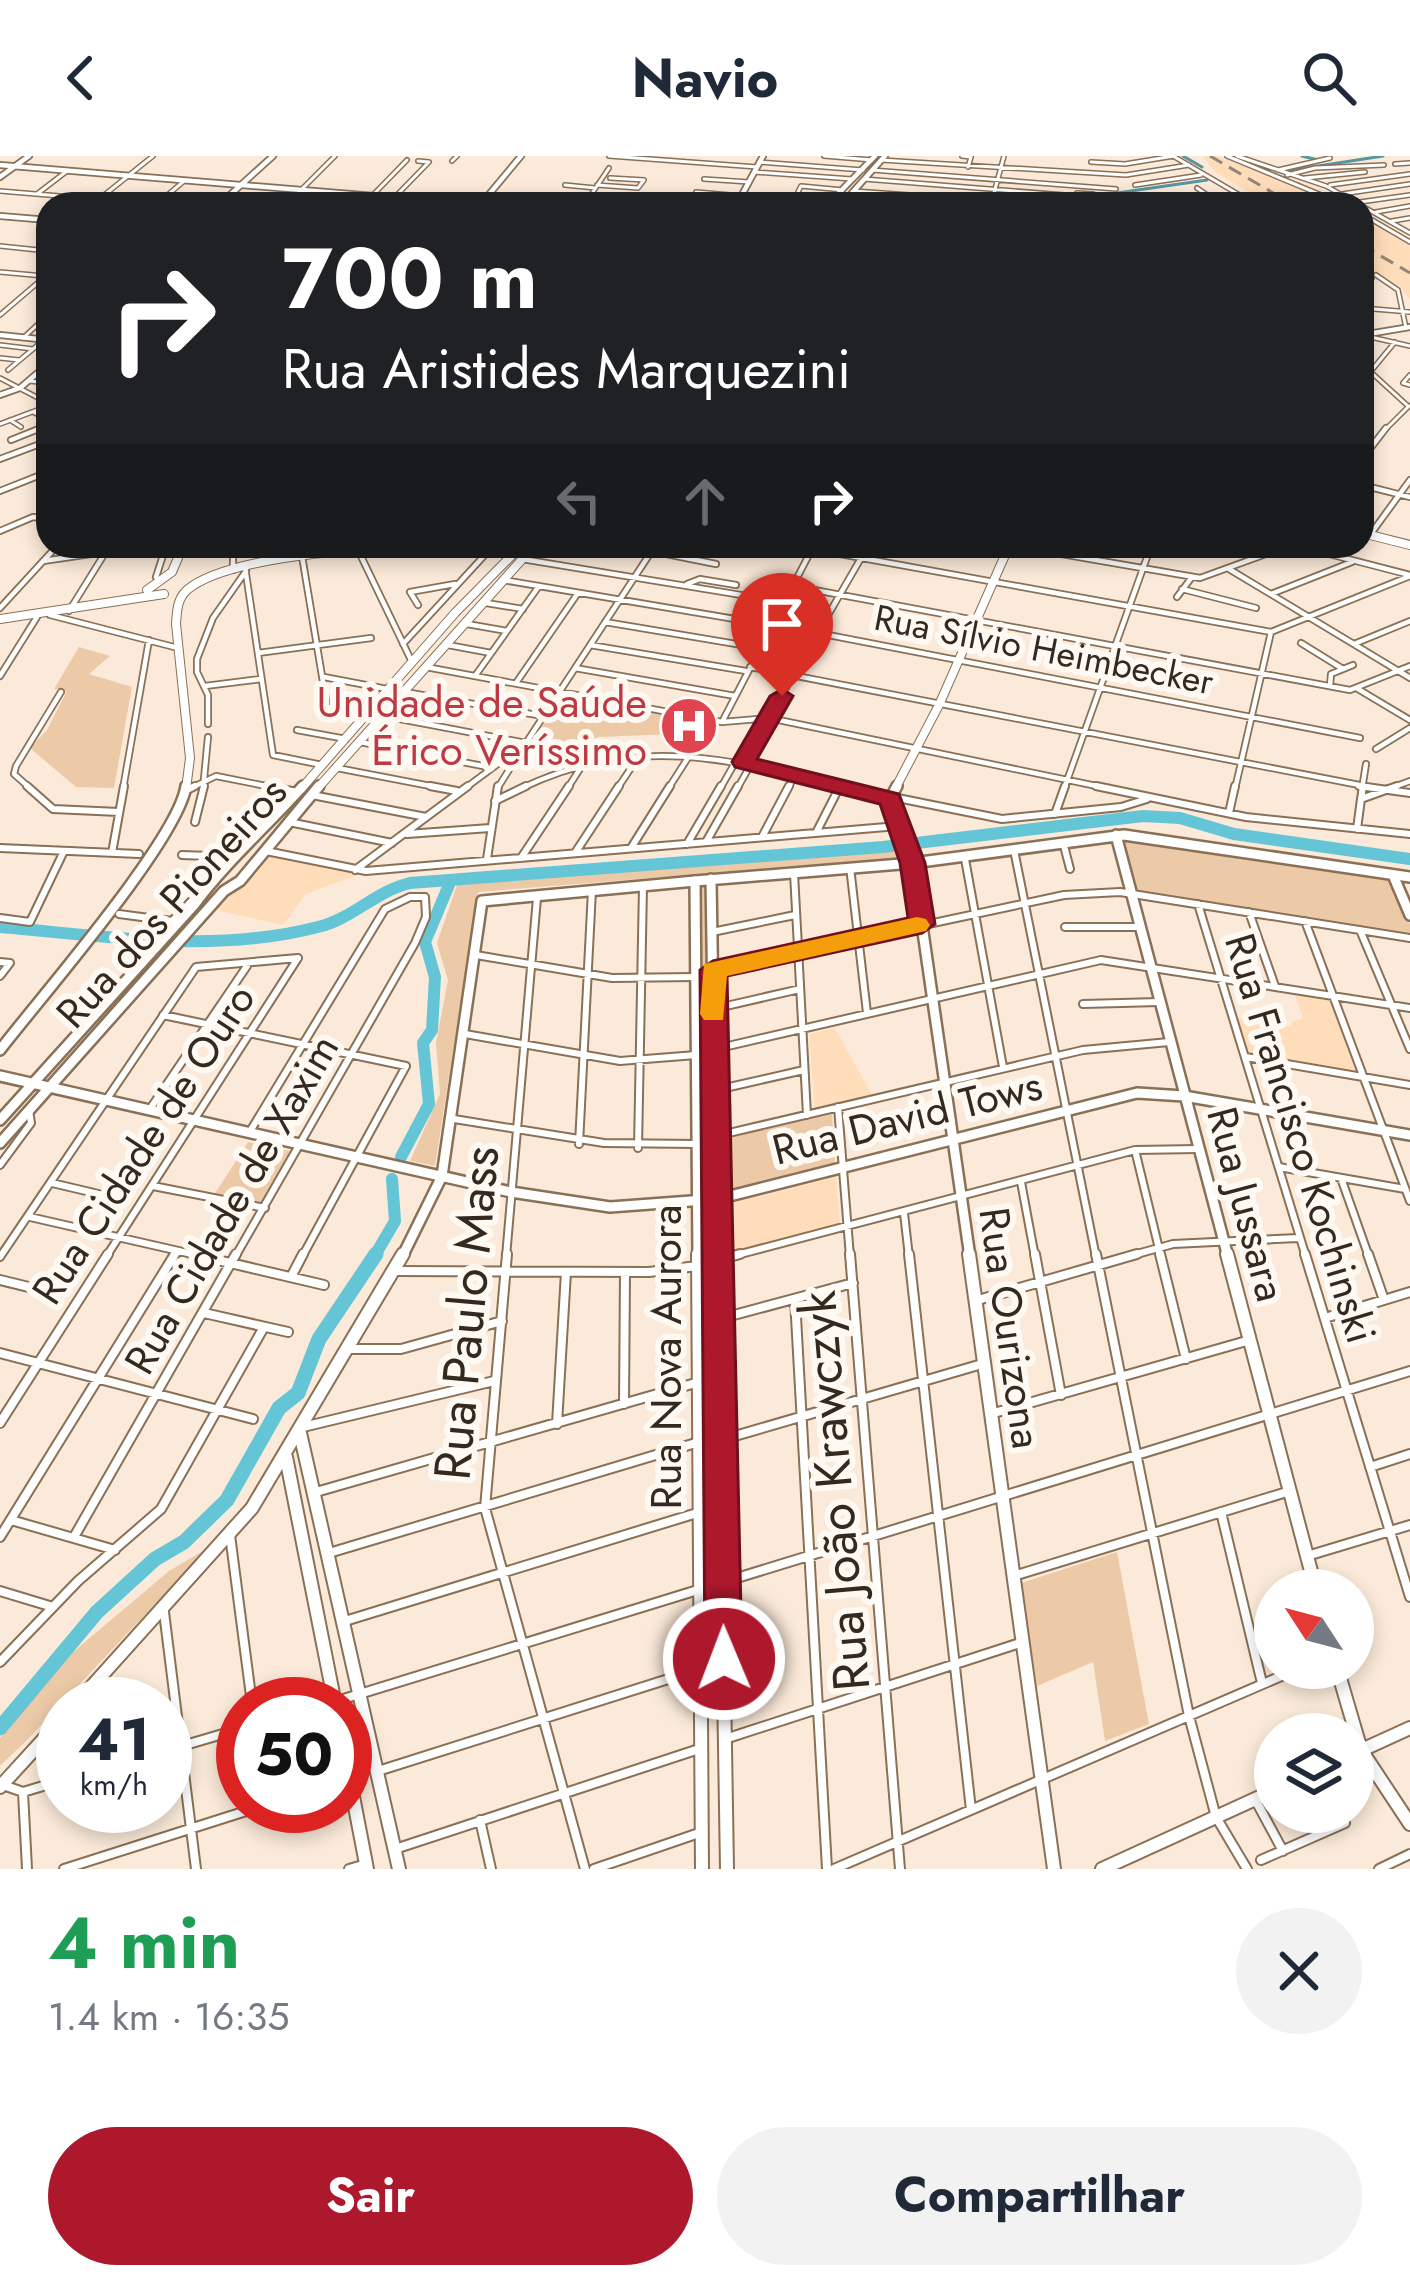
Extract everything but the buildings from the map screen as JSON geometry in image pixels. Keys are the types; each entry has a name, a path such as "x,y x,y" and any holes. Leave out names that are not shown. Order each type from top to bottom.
{"main road":[{"path":"0,177 29,156"},
{"path":"233,192 273,156"},
{"path":"491,192 521,156"},
{"path":"843,190 874,163"},
{"path":"854,190 874,163"},
{"path":"743,192 758,164"},
{"path":"0,166 325,192"},
{"path":"0,216 36,219"},
{"path":"1374,332 1408,327"},
{"path":"0,335 36,339"},
{"path":"0,395 20,388 36,375"},
{"path":"1374,536 1410,544"},
{"path":"162,586 179,558"},
{"path":"0,1050 166,833 187,790 190,758 176,624 177,604 186,583 180,570 182,558"},
{"path":"0,620 101,604 286,558"},
{"name":"Rua dos Pioneiros","path":"0,1120 202,891 239,857 443,632 455,613 510,558"},
{"name":"Rua dos Pioneiros","path":"0,1143 224,891 255,866 262,850 524,558"},
{"path":"890,799 1005,558"},
{"path":"507,561 520,562"},
{"path":"162,586 186,583"},
{"path":"162,586 176,624"},
{"path":"443,632 455,634"},
{"path":"296,795 296,802 310,798"},
{"name":"Rua Ourizona","path":"890,799 910,862 934,998 1054,1869"},
{"path":"283,808 297,813"},
{"path":"101,1677 230,1535 286,1456 395,1271 442,1176 454,1118 481,905 487,899 965,859 1116,835 1169,838 1410,877"},
{"name":"Rua Jussara","path":"1116,835 1310,1569"},
{"path":"1393,875 1410,915"},
{"name":"Rua Nova Aurora","path":"711,879 727,1869"},
{"name":"Rua Nova Aurora","path":"695,881 702,1869"},
{"path":"101,1007 110,1018"},
{"name":"Rua David Tows","path":"0,1076 511,1192 610,1207 718,1199 1137,1094 1184,1096 1410,1135"},
{"path":"696,1103 703,1107 716,1102"},
{"path":"697,1118 716,1102"},
{"path":"699,1351 720,1351"},
{"path":"302,1430 357,1677"},
{"path":"286,1456 327,1677"},
{"path":"1374,1744 1410,1728"},
{"path":"372,1744 399,1869"},
{"path":"1,1785 36,1747"},
{"path":"1374,1775 1410,1824"},
{"path":"1102,1869 1254,1799"},
{"path":"359,1833 367,1866"}],"street":[{"path":"107,192 153,156"},
{"path":"301,190 335,156"},
{"path":"609,156 758,164 1001,165 1124,175 1189,165"},
{"path":"824,156 998,180 1116,189 1107,192"},
{"path":"962,156 971,157 968,166"},
{"path":"994,192 1004,156"},
{"path":"1124,175 1125,156"},
{"path":"1091,162 1125,164 1174,156 1234,192"},
{"path":"1227,156 1314,192"},
{"path":"1238,156 1337,192"},
{"path":"376,192 407,160"},
{"path":"1274,171 1325,160"},
{"path":"400,192 429,163 418,161"},
{"path":"1395,164 1410,163"},
{"path":"758,164 854,179"},
{"path":"1286,175 1316,168 1384,165"},
{"path":"592,192 609,168"},
{"path":"40,192 68,171"},
{"path":"1302,178 1365,172"},
{"path":"1325,186 1410,174"},
{"path":"1135,185 1204,175"},
{"path":"565,185 638,188 644,180 610,178"},
{"path":"704,179 748,182"},
{"path":"864,179 1044,192"},
{"path":"171,192 184,181"},
{"path":"1355,192 1410,184"},
{"path":"798,192 801,187 843,190"},
{"path":"995,188 1036,192"},
{"path":"1197,188 1203,192"},
{"path":"854,190 876,192"},
{"path":"0,191 36,194"},
{"path":"1374,201 1410,195"},
{"path":"1374,212 1410,206"},
{"path":"1374,213 1408,231"},
{"path":"1389,221 1410,218"},
{"path":"1374,221 1410,242"},
{"path":"0,246 36,249"},
{"path":"0,272 36,275"},
{"path":"1374,276 1398,290 1408,327"},
{"path":"0,315 36,285"},
{"path":"0,302 14,303"},
{"path":"1374,309 1406,312"},
{"path":"23,338 36,327"},
{"path":"1374,337 1410,346"},
{"path":"1374,368 1395,342"},
{"path":"0,346 33,349"},
{"path":"8,370 36,346"},
{"path":"0,358 19,360"},
{"path":"1374,375 1409,407"},
{"path":"1407,384 1410,375"},
{"path":"0,378 36,398"},
{"path":"29,381 36,382"},
{"path":"1374,444 1401,409 1409,407"},
{"path":"0,424 36,411"},
{"path":"33,412 36,415"},
{"path":"10,420 21,427"},
{"path":"10,440 36,428"},
{"path":"0,459 36,446"},
{"path":"0,491 36,477"},
{"path":"1374,525 1410,480"},
{"path":"1374,487 1410,497"},
{"path":"0,531 36,516"},
{"path":"0,608 46,558"},
{"path":"43,561 66,558"},
{"path":"68,611 102,558"},
{"path":"162,586 165,558"},
{"path":"233,558 233,570"},
{"path":"302,558 327,706 369,713"},
{"path":"363,558 413,665"},
{"path":"403,644 483,558"},
{"path":"356,870 526,742 647,558"},
{"path":"685,558 716,564"},
{"path":"722,722 808,558"},
{"path":"687,844 743,762 861,558"},
{"path":"867,558 1270,632 1410,576"},
{"path":"1083,558 1204,578 1258,558"},
{"path":"1055,814 1146,558"},
{"path":"1344,558 1410,576"},
{"path":"1271,594 1355,561"},
{"path":"520,562 784,602"},
{"path":"208,724 205,686 196,669 199,644 246,569"},
{"path":"246,569 273,755 322,765"},
{"path":"1228,569 1410,678"},
{"path":"1177,597 1192,577"},
{"path":"683,586 700,579 736,585"},
{"name":"Rua Sílvio Heimbecker","path":"503,580 818,633 1360,738"},
{"path":"418,605 410,592 458,584"},
{"path":"475,676 539,586"},
{"path":"793,586 1330,686 1358,688 1410,666"},
{"path":"1182,589 1256,608"},
{"path":"516,683 578,593"},
{"path":"486,603 523,609"},
{"path":"50,615 178,648"},
{"path":"0,676 37,617"},
{"path":"1354,644 1410,621"},
{"path":"604,622 760,648"},
{"path":"467,624 507,631"},
{"path":"1229,813 1270,632"},
{"path":"258,653 371,638"},
{"path":"112,853 149,640"},
{"path":"1301,643 1342,669"},
{"path":"446,645 491,653"},
{"path":"590,645 794,674 1364,788 1410,793"},
{"path":"1330,686 1331,674 1353,664"},
{"path":"426,667 722,722 769,718 1229,813 1410,834"},
{"path":"575,668 735,696"},
{"path":"322,677 391,689"},
{"path":"205,686 262,679"},
{"path":"1358,688 1410,724 1376,749"},
{"path":"61,692 42,729 13,766 14,775 53,809 119,812"},
{"path":"405,692 543,716"},
{"path":"384,716 526,742"},
{"path":"296,730 346,739"},
{"path":"195,822 206,778 208,737"},
{"path":"360,742 492,767"},
{"path":"495,801 536,778 586,760 641,753 691,753 743,762 890,799 994,818 1130,806 1150,797"},
{"path":"575,853 641,753"},
{"path":"631,848 691,753"},
{"path":"487,861 495,801 512,765 505,758"},
{"path":"521,858 586,760"},
{"path":"706,842 743,762"},
{"path":"1357,829 1366,764"},
{"path":"337,768 457,791"},
{"path":"762,837 795,775"},
{"path":"187,790 206,778 229,777 296,795"},
{"path":"1361,799 1410,781"},
{"path":"816,833 840,786"},
{"path":"310,798 426,817"},
{"path":"288,822 392,843"},
{"path":"404,835 491,828"},
{"path":"262,850 356,870 816,833 900,831"},
{"path":"1063,842 1070,869"},
{"path":"0,848 139,854"},
{"path":"1014,850 1189,1716 1216,1816 1244,1868"},
{"path":"0,918 30,922 64,851"},
{"path":"182,855 239,857"},
{"path":"965,859 1003,1068"},
{"path":"850,867 867,1014"},
{"path":"794,873 807,1115"},
{"path":"638,1148 643,886"},
{"path":"579,1144 592,890"},
{"name":"Rua Paulo Mass","path":"537,894 485,1508 590,1869"},
{"path":"713,970 1064,895 1132,894 1410,938"},
{"name":"Rua Cidade de Xaxim","path":"74,1537 416,943 426,917 425,897 410,897 385,909 304,1044"},
{"name":"Rua Francisco Kochinski","path":"1198,904 1410,1598"},
{"path":"1249,912 1275,986"},
{"path":"119,914 173,923"},
{"path":"712,932 795,915"},
{"path":"1305,921 1410,1201"},
{"path":"1065,927 1142,927"},
{"path":"1360,930 1410,1049"},
{"path":"476,955 588,978 642,983 695,977"},
{"name":"Rua Cidade de Ouro","path":"0,1423 298,958 247,966"},
{"path":"715,1049 1101,961 1150,964 1410,1008"},
{"path":"0,962 10,963 0,976"},
{"path":"0,1258 196,968 247,966"},
{"path":"150,1109 247,966"},
{"path":"713,1009 800,988"},
{"path":"1083,1004 1159,1002"},
{"path":"163,1015 406,1066 291,1276"},
{"path":"465,1034 585,1057 641,1062 696,1055"},
{"path":"716,1136 1057,1055 1117,1044 1169,1042"},
{"path":"249,1133 304,1044"},
{"path":"1246,1057 1410,1085"},
{"path":"716,1102 804,1070"},
{"name":"Rua João Krawczyk","path":"838,1107 900,1869"},
{"path":"0,1165 31,1123 29,1110"},
{"path":"454,1118 579,1144 638,1148 697,1144"},
{"path":"719,1260 1135,1150 1198,1149"},
{"path":"1135,1150 1186,1359"},
{"path":"1279,1168 1408,1190"},
{"path":"1341,1178 1384,1300"},
{"path":"1021,1182 1061,1394"},
{"path":"52,1183 107,1196"},
{"path":"152,1186 265,1208"},
{"path":"904,1213 971,1810"},
{"path":"30,1217 324,1285"},
{"path":"974,1301 1159,1248 1222,1239 1300,1238"},
{"path":"0,1537 177,1251"},
{"path":"395,1271 625,1272 698,1266"},
{"path":"557,1424 566,1271"},
{"path":"624,1404 625,1272"},
{"path":"0,1280 45,1291"},
{"path":"719,1318 853,1283"},
{"path":"1325,1318 1410,1292"},
{"path":"795,1299 831,1869 1254,1688"},
{"path":"204,1312 288,1332"},
{"path":"350,1349 401,1349 502,1321"},
{"path":"0,1662 170,1497 264,1327"},
{"path":"990,1414 1250,1340"},
{"path":"0,1353 254,1419"},
{"path":"721,1440 983,1364"},
{"path":"372,1691 1001,1493 1410,1371"},
{"path":"302,1430 494,1381"},
{"path":"316,1492 699,1382"},
{"path":"329,1553 699,1442"},
{"path":"1370,1467 1410,1454"},
{"path":"1013,1576 1290,1491"},
{"path":"345,1621 700,1512"},
{"path":"1221,1512 1254,1650"},
{"path":"10,1520 115,1550"},
{"path":"1307,1556 1410,1525"},
{"path":"230,1535 248,1677"},
{"path":"0,1591 53,1607"},
{"path":"163,1609 171,1677"},
{"path":"724,1739 1024,1642"},
{"path":"378,1771 701,1669"},
{"path":"395,1849 701,1748"},
{"path":"1,1785 22,1792 36,1788"},
{"path":"22,1792 27,1869"},
{"path":"480,1820 491,1869"},
{"path":"590,1869 702,1832"},
{"path":"64,1869 175,1833"},
{"path":"191,1833 196,1869"},
{"path":"1273,1833 1283,1851"},
{"path":"1261,1860 1323,1833"},
{"path":"1379,1869 1410,1854"},
{"path":"349,1869 367,1866"}],"shaded area":[{"path":"1203,156 1217,156 1309,192 1249,192 1215,172"},
{"path":"1374,223 1410,244 1410,299 1399,286 1374,272"},
{"path":"79,647 110,656 89,674 132,687 114,788 76,787 30,748 47,730 67,691 54,689"},
{"path":"562,697 680,717 671,734 599,737 517,765"},
{"path":"1119,837 1390,876 1410,924 1410,937 1134,892"},
{"path":"897,850 899,858 478,892 435,1166 410,1161 440,1094 436,1043 448,980 437,943 457,885"},
{"path":"265,854 357,875 306,894 283,925 220,911 218,907"},
{"path":"708,886 713,1192 702,1193 699,887"},
{"path":"1295,995 1329,1000 1356,1073 1249,1054 1237,1018 1291,1027 1303,1018"},
{"path":"835,1028 872,1095 821,1109 815,1107 809,1034"},
{"path":"832,1111 835,1166 726,1193 725,1137"},
{"path":"248,1142 294,1152 263,1207 214,1195"},
{"path":"836,1177 840,1225 727,1255 726,1205"},
{"path":"710,1211 715,1566 709,1571 705,1212"},
{"path":"208,1548 86,1677 50,1677 66,1658 169,1571"},
{"path":"1117,1552 1149,1724 1105,1741 1093,1662 1037,1686 1021,1583"},
{"path":"36,1694 36,1730 0,1766 0,1738"}],"waterway":[{"path":"1183,156 1202,167"},
{"path":"1302,156 1318,160"},
{"path":"1286,171 1383,156"},
{"path":"1124,192 1207,180"},
{"path":"0,927 119,938 239,940 318,927 410,883 883,847 1143,816 1180,818 1234,834 1410,859"},
{"path":"401,1157 429,1104 423,1043 432,1030 435,977 425,942 451,880"},
{"path":"374,1257 395,1221 392,1179"},
{"path":"0,1728 97,1612 155,1559 184,1542 227,1500 279,1408 298,1393 319,1339 374,1257"}],"railway":[{"path":"1210,156 1272,192"},
{"path":"1374,252 1410,273"}],"slow traffic":[{"path":"714,1014 713,970 917,925"}],"place":[{"name":"Unidade de Saúde Érico Veríssimo","path":"689,726"}],"route":[{"path":"724,1659 713,970 922,924 913,863 890,799 743,762 782,696"}]}
